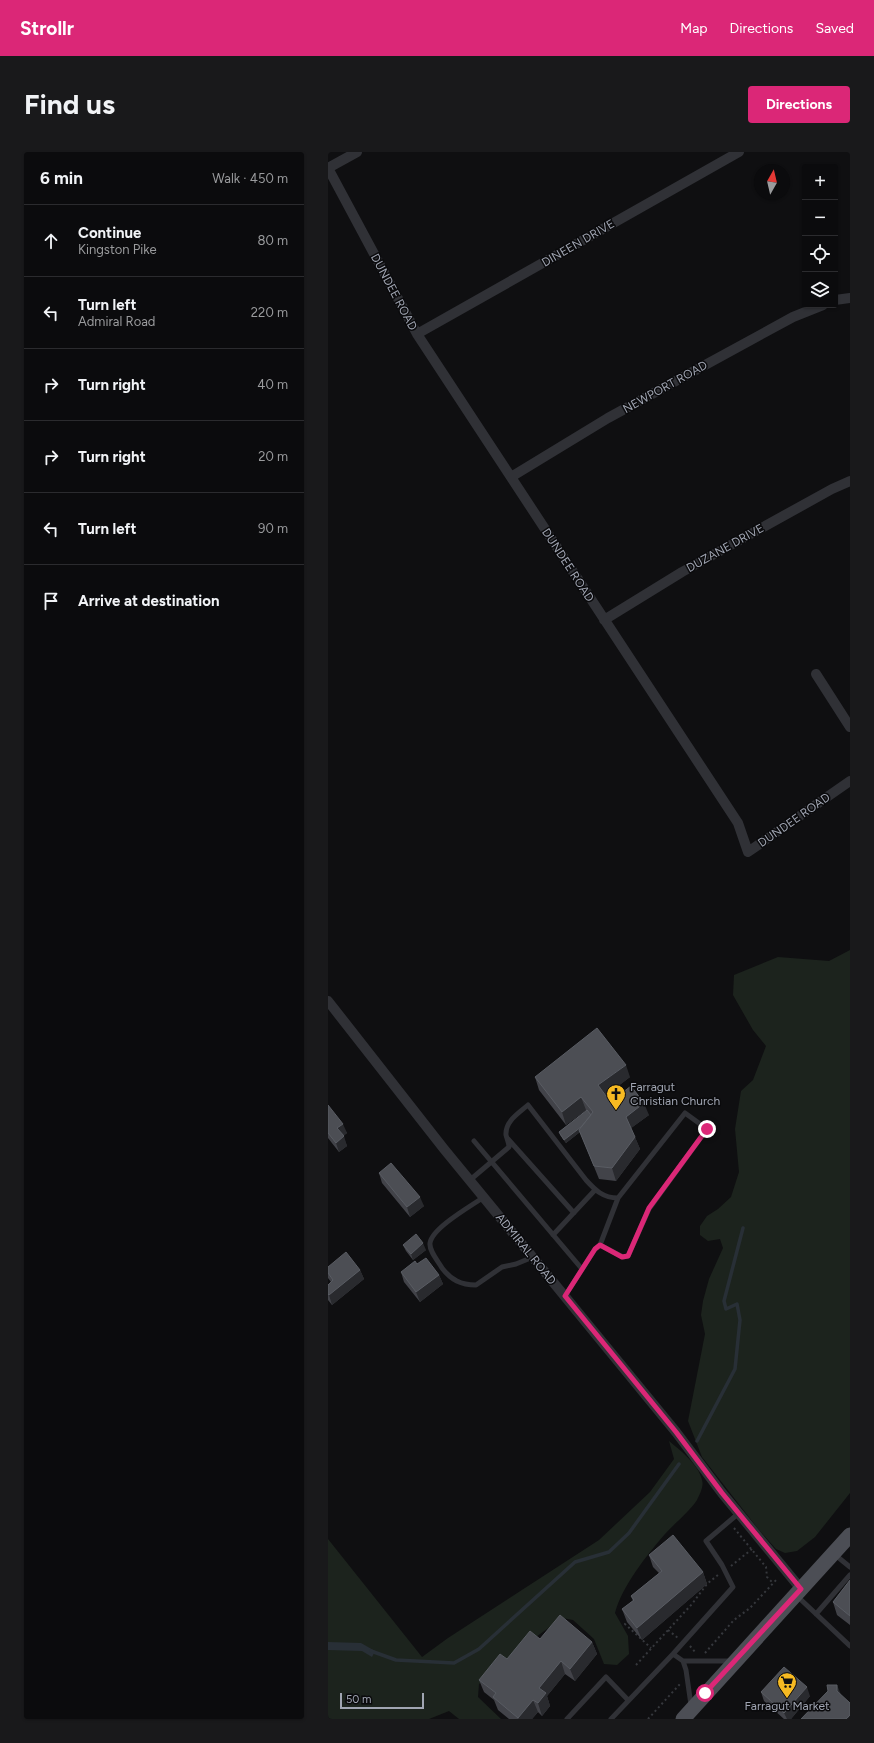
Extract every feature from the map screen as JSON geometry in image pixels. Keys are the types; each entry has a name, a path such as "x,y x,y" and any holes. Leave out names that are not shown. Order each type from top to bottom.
{"main road":[{"path":"687,1714 850,1535"}],"street":[{"path":"328,168 358,152"},
{"name":"DINEEN DRIVE","path":"417,334 739,152"},
{"name":"DUNDEE ROAD","path":"328,168 417,334 738,824 748,852 850,781"},
{"path":"838,300 850,298"},
{"name":"NEWPORT ROAD","path":"511,477 608,418 793,317 816,308"},
{"name":"DUZANE DRIVE","path":"604,620 682,572 832,489 850,481"},
{"path":"816,674 850,727"},
{"name":"ADMIRAL ROAD","path":"328,1001 470,1180 676,1432 785,1570 798,1592"}],"lane":[{"path":"470,1180 509,1147 506,1134 509,1125 513,1117 528,1105 595,1190 608,1198 618,1198"},
{"path":"565,1296 595,1249 600,1245 618,1198 685,1113 707,1129 649,1208 628,1256 622,1257 600,1245"},
{"path":"508,1139 574,1213"},
{"path":"474,1141 582,1269"},
{"path":"553,1234 595,1190"},
{"path":"484,1197 452,1218 436,1232 431,1240 430,1244 432,1252 443,1268 457,1283 476,1285 502,1267 516,1264 533,1257"},
{"path":"611,1719 673,1654 733,1587 706,1541 739,1513"},
{"path":"834,1553 850,1567"},
{"path":"816,1614 850,1575"},
{"path":"798,1592 816,1614 850,1646"},
{"path":"673,1654 683,1661 735,1661"},
{"path":"683,1661 687,1676 687,1714"},
{"path":"567,1719 606,1677 628,1700"}],"path":[{"path":"729,1521 766,1567 767,1577 773,1583"},
{"path":"636,1665 692,1604 708,1583 752,1550"},
{"path":"703,1655 734,1620 750,1608 785,1570"},
{"path":"704,1577 708,1583"},
{"path":"630,1619 625,1624 651,1648"},
{"path":"695,1661 698,1656"},
{"path":"648,1719 687,1676"}],"shaded area":[{"path":"850,950 850,1493 815,1537 797,1551 785,1553 776,1549 759,1530 702,1457 688,1421 705,1334 701,1315 703,1301 709,1279 723,1248 720,1239 708,1241 700,1235 700,1226 707,1216 718,1209 731,1197 739,1172 735,1129 741,1091 753,1080 766,1046 753,1030 733,995 734,975 778,957 829,961"},
{"path":"669,1441 693,1463 700,1474 702,1487 694,1504 651,1551 623,1592 615,1613 628,1636 629,1654 617,1665 604,1664 594,1639 573,1620 562,1618 525,1645 479,1684 478,1697 501,1719 459,1719 449,1711 429,1719 328,1719 328,1539 422,1657 448,1638 599,1540 650,1492 674,1459"},
{"path":"328,1642 361,1643 375,1651 372,1657 362,1651 328,1650"}],"building":[{"name":"Farragut Christian Church","path":"597,1028 626,1065 598,1085 606,1096 617,1097 631,1086 644,1103 626,1117 635,1137 612,1168 594,1166 579,1130 593,1112 581,1097 562,1112 535,1077"},
{"path":"328,1105 343,1124 337,1128 344,1136 336,1143 328,1133"},
{"path":"587,1110 591,1115 581,1127 564,1140 559,1132"},
{"path":"391,1163 420,1197 407,1207 379,1173"},
{"path":"416,1234 423,1243 411,1254 403,1245"},
{"path":"346,1252 360,1270 329,1295 328,1285 333,1280 328,1273 328,1267"},
{"path":"426,1258 439,1275 416,1292 401,1272 415,1261 417,1264"},
{"path":"673,1535 703,1572 637,1628 622,1609 634,1600 631,1596 662,1571 649,1555"},
{"path":"850,1580 850,1616 833,1602"},
{"path":"560,1615 592,1642 570,1669 561,1661 539,1688 546,1693 538,1703 533,1700 518,1718 493,1697 496,1693 479,1680 500,1654 507,1659 530,1631 540,1639"},
{"name":"Farragut Market","path":"784,1667 807,1687 784,1713 761,1692"},
{"path":"827,1685 837,1685 837,1691 850,1703 850,1715 846,1719 801,1719 828,1691"}],"waterway":[{"path":"697,1441 735,1369 740,1320 737,1304 726,1309 724,1301 743,1228"},
{"path":"371,1651 396,1660 454,1663 479,1649 575,1562 609,1552 629,1533 679,1464"}],"place":[{"name":"Farragut Christian Church","path":"616,1111"},
{"name":"Farragut Market","path":"787,1699"}],"route":[{"path":"705,1693 801,1589 722,1493 676,1432 565,1296 595,1249 600,1245 622,1257 628,1256 649,1208 707,1129"}]}
